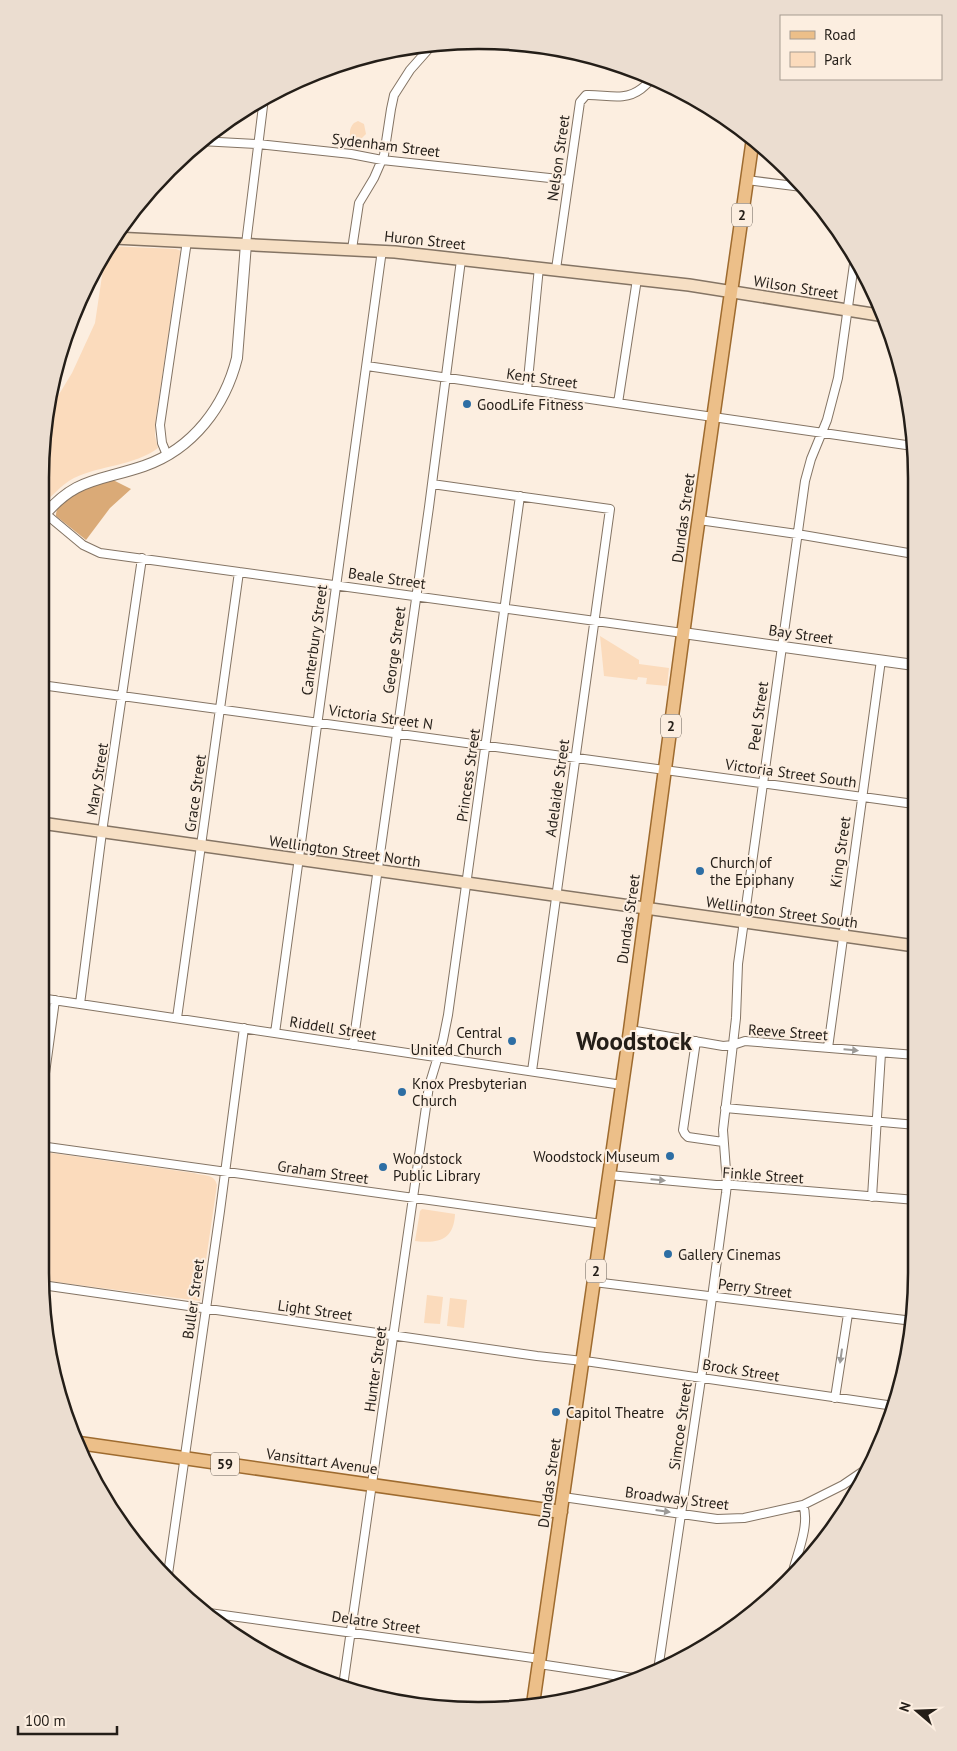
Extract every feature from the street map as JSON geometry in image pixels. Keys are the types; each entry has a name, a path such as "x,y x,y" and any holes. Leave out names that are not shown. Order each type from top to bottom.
{"main road":[{"name":"Dundas Street","path":"535,1699 610,1175 664,770 752,147"},
{"name":"Huron Street","path":"122,238 382,250 637,278 732,292"},
{"name":"Wilson Street","path":"732,292 876,315"},
{"name":"Wellington Street North","path":"49,824 646,908"},
{"name":"Wellington Street South","path":"646,908 908,945"},
{"name":"Vansittart Avenue","path":"84,1444 561,1512"}],"street":[{"path":"352,248 359,203 382,160 394,95 410,70 426,52"},
{"name":"Nelson Street","path":"556,269 579,106 582,98 586,95 628,96 642,89 647,83"},
{"path":"49,508 80,485 141,467 167,455 192,437 210,418 222,400 233,374 240,341 246,244 263,107"},
{"name":"Sydenham Street","path":"212,142 258,144 351,154 382,160 568,180"},
{"path":"747,180 793,186"},
{"path":"167,455 162,443 160,425 187,241"},
{"name":"Canterbury Street","path":"275,1033 382,250"},
{"name":"George Street","path":"353,1045 432,484 461,260"},
{"path":"527,390 539,268"},
{"name":"Peel Street","path":"727,1184 723,1142 725,1108 736,1018 738,967 743,922 807,470 822,432 838,378 853,269"},
{"path":"618,403 637,278"},
{"name":"Kent Street","path":"367,366 907,445"},
{"path":"432,484 520,496"},
{"name":"Adelaide Street","path":"520,496 610,510 532,1071"},
{"name":"Princess Street","path":"438,1058 448,1016 520,496"},
{"name":"Beale Street","path":"49,519 71,536 100,553 683,633"},
{"path":"699,520 908,553"},
{"name":"Mary Street","path":"80,1004 102,832 142,558"},
{"name":"Grace Street","path":"177,1018 239,572"},
{"name":"Bay Street","path":"683,633 908,664"},
{"name":"King Street","path":"828,1048 881,660"},
{"name":"Victoria Street N","path":"49,686 575,758"},
{"name":"Victoria Street South","path":"575,758 908,803"},
{"name":"Riddell Street","path":"49,999 622,1085"},
{"path":"49,1044 55,1000"},
{"name":"Buller Street","path":"169,1570 244,1028"},
{"name":"Reeve Street","path":"630,1030 723,1046 745,1041 908,1055"},
{"path":"696,1041 683,1130 688,1137 723,1142"},
{"path":"872,1197 881,1053"},
{"name":"Hunter Street","path":"344,1680 429,1086 438,1058"},
{"path":"725,1108 908,1124"},
{"name":"Graham Street","path":"49,1147 602,1224"},
{"name":"Finkle Street","path":"610,1175 719,1186 727,1184 908,1199"},
{"name":"Simcoe Street","path":"659,1663 713,1297 727,1184"},
{"name":"Perry Street","path":"594,1282 906,1320"},
{"name":"Light Street","path":"49,1286 583,1362"},
{"path":"835,1398 848,1314"},
{"name":"Brock Street","path":"583,1362 887,1405"},
{"name":"Broadway Street","path":"563,1497 717,1519 736,1519 760,1516 803,1505 843,1486 857,1476"},
{"path":"796,1562 806,1516 803,1505"},
{"name":"Delatre Street","path":"219,1614 540,1661 625,1676"}],"green space":[{"path":"358,121 364,124 366,134 354,141 350,130 352,125"},
{"path":"117,246 176,249 181,251 156,417 155,436 158,448 149,454 128,462 95,470 74,478 49,499 52,422 56,399 72,373 95,323 103,270"},
{"path":"600,636 639,660 639,664 669,668 667,686 646,684 647,678 638,677 637,680 604,676"},
{"path":"49,1153 194,1173 214,1178 217,1185 200,1301 49,1281"},
{"path":"422,1209 455,1214 452,1230 448,1235 438,1241 415,1241 420,1211"},
{"path":"427,1295 443,1297 440,1324 424,1323"},
{"path":"450,1298 467,1300 464,1328 447,1326"}],"shaded area":[{"path":"113,480 131,489 110,508 86,540 56,516 62,502 78,492"}],"place":[{"name":"GoodLife Fitness","path":"467,404"},
{"name":"Church of the Epiphany","path":"700,871"},
{"name":"Central United Church","path":"512,1041"},
{"name":"Knox Presbyterian Church","path":"402,1092"},
{"name":"Woodstock Museum","path":"670,1156"},
{"name":"Woodstock Public Library","path":"383,1167"},
{"name":"Gallery Cinemas","path":"668,1254"},
{"name":"Capitol Theatre","path":"556,1412"}],"district":[{"name":"Woodstock","path":"634,1041"}]}
